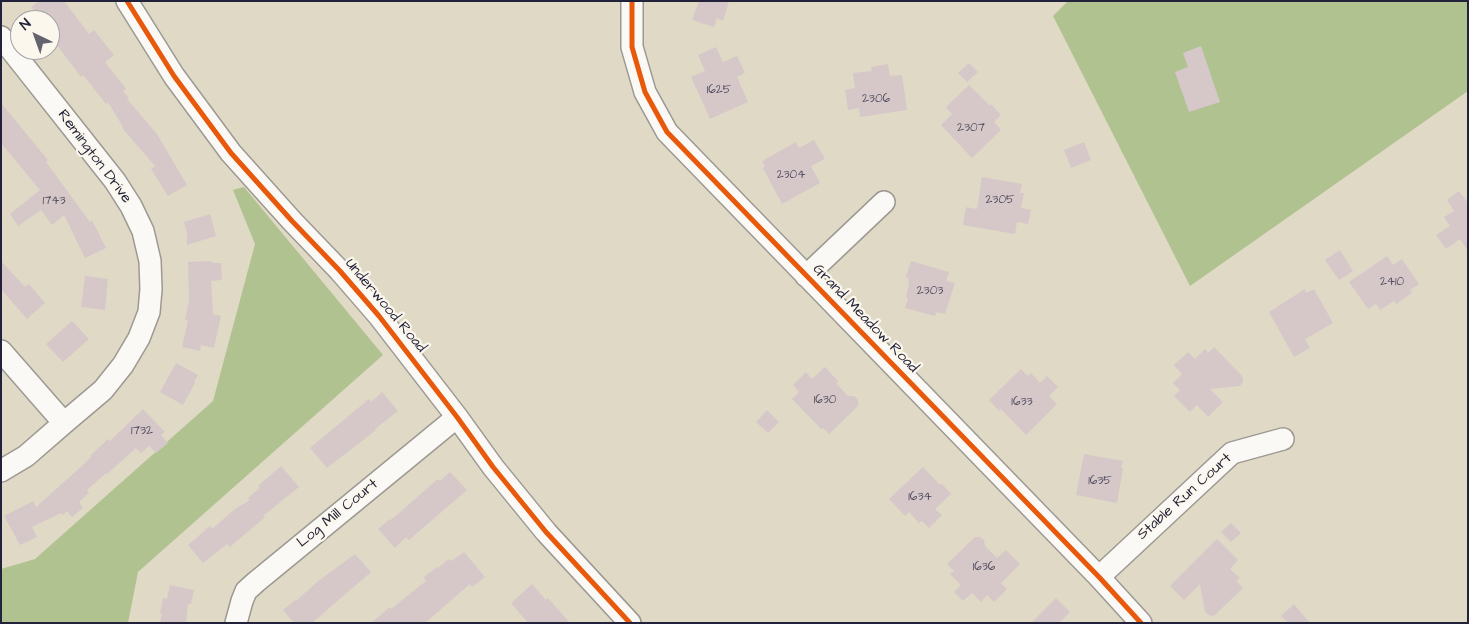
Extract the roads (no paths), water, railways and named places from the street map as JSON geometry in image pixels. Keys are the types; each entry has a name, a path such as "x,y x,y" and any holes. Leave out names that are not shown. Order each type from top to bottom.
{"street":[{"name":"Underwood Road","path":"127,1 174,76 231,153 379,316 493,467 546,532 630,623"},
{"name":"Grand Meadow Road","path":"632,1 632,47 644,92 668,132 1141,623"},
{"name":"Remington Drive","path":"1,37 115,181 131,206 143,231 150,262 151,289 149,312 138,338 123,365 102,390 64,424 26,456 1,471"},
{"path":"806,276 884,202"},
{"path":"1,351 64,424"},
{"name":"Log Mill Court","path":"236,623 246,591 457,417"},
{"name":"Stable Run Court","path":"1098,577 1232,453 1283,439"}]}
